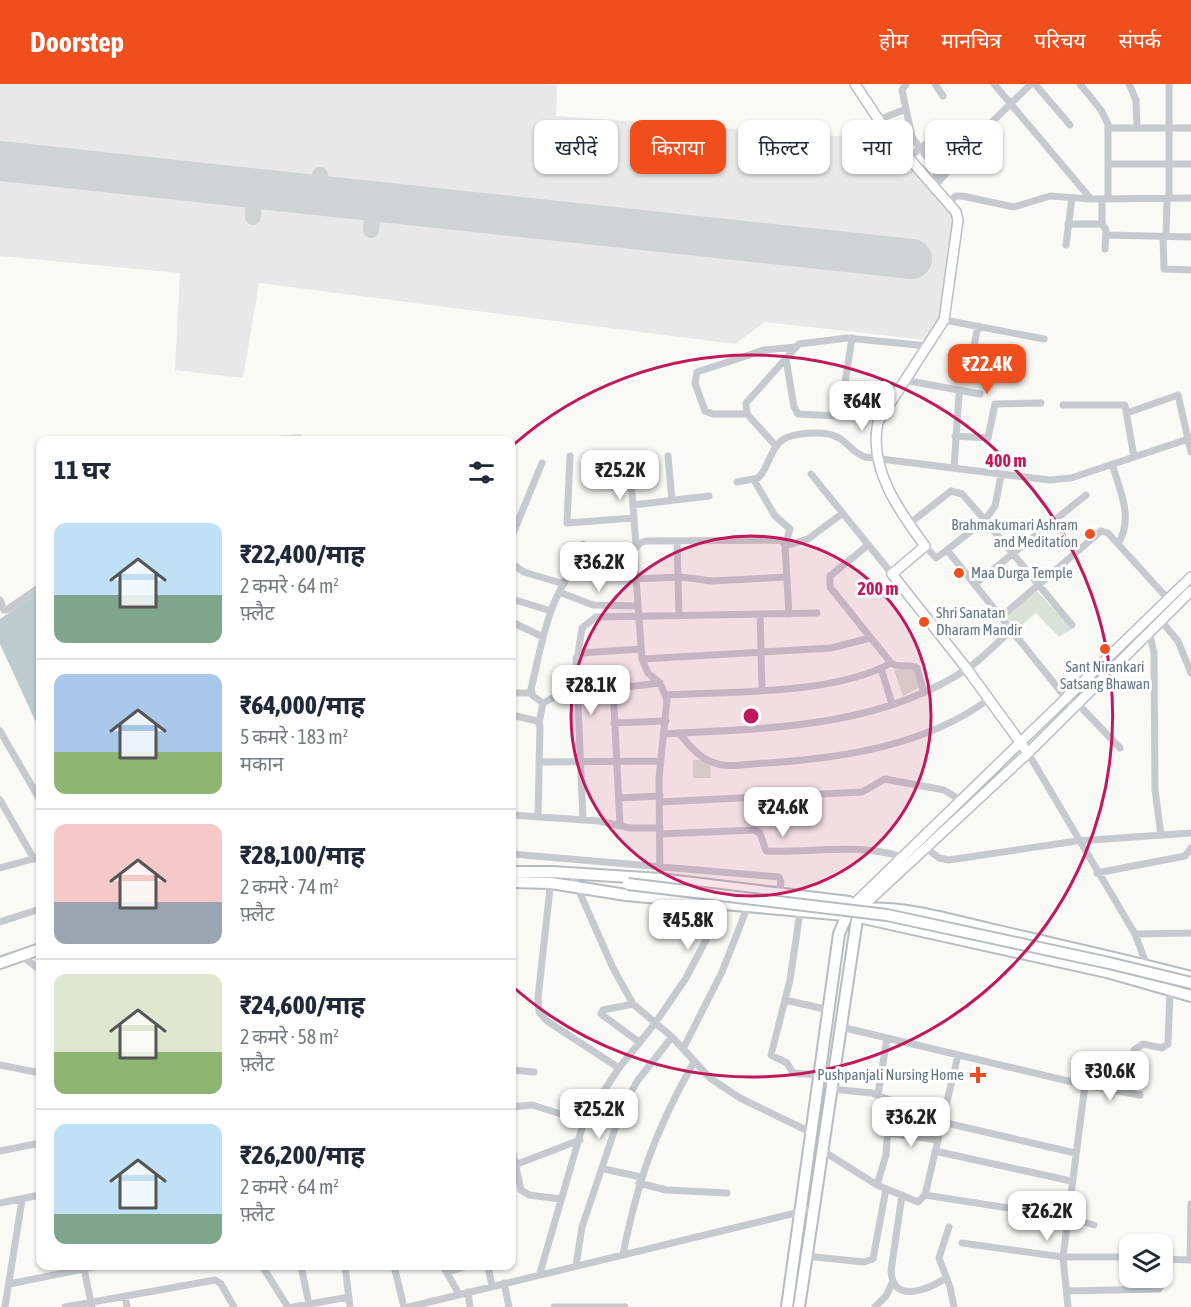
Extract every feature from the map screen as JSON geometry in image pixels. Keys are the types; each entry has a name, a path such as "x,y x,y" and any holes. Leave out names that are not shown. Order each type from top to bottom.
{"main road":[{"path":"855,84 878,120"},
{"path":"913,163 936,184 956,212 958,220 944,320 878,422 877,458 895,505 925,546 892,574 967,669 1028,753"},
{"path":"799,1307 805,1256 812,1133 839,934 854,911 904,858 1191,577"},
{"path":"787,1307 806,1210 822,1151 841,1026 854,911 927,849 1150,634 1191,591"},
{"path":"516,873 551,878 577,888 747,908 800,912 897,909 1191,977"},
{"path":"516,882 572,873 660,879 779,893 1155,985 1191,996"},
{"path":"602,875 626,884 887,915 1191,983"},
{"path":"602,891 626,884"},
{"path":"1049,960 1051,943"},
{"path":"0,963 36,951"}],"street":[{"path":"906,84 902,90 912,137 932,164 936,184"},
{"path":"935,84 943,96"},
{"path":"994,84 1091,199"},
{"path":"995,120 1033,84 1070,125"},
{"path":"1080,84 1101,110 1108,128 1108,164 1102,224 1105,226 1105,249"},
{"path":"1129,84 1136,100 1137,128"},
{"path":"1169,84 1169,164 1164,269 1191,270"},
{"path":"878,120 906,109"},
{"path":"1108,128 1191,129"},
{"path":"913,153 925,144"},
{"path":"1108,164 1191,164"},
{"path":"936,184 945,174"},
{"path":"948,202 956,196 962,196 1014,207 1050,196 1091,199 1191,198"},
{"path":"1066,245 1072,198"},
{"path":"1068,224 1102,224"},
{"path":"1106,236 1191,237"},
{"path":"944,320 1044,339"},
{"path":"969,370 978,326"},
{"path":"747,414 713,414 705,411 695,383 697,372 764,350 795,347 806,341 852,338 928,346"},
{"path":"843,396 852,338"},
{"path":"776,446 747,414 746,403 795,347"},
{"path":"786,359 794,407 798,414 837,416"},
{"path":"904,380 980,394"},
{"path":"954,468 959,395"},
{"path":"1127,412 1178,395 1191,452"},
{"path":"955,436 988,438 995,404 1041,403"},
{"path":"1062,405 1122,404 1127,412 1134,457"},
{"path":"737,482 754,480 762,475 776,446 791,435 828,435 839,438 860,455 877,458 1001,476 1049,480 1071,478 1189,439"},
{"path":"629,454 636,545 635,576 640,649 648,673 660,683 666,695 666,721 660,761 660,879"},
{"path":"570,456 567,523 634,518"},
{"path":"668,456 672,500"},
{"path":"516,526 542,463"},
{"path":"1112,464 1126,516 1125,532 1118,544"},
{"path":"811,474 892,574"},
{"path":"925,546 936,558 985,520 994,506 1001,476"},
{"path":"754,480 775,516 790,529 785,546 789,614"},
{"path":"909,524 951,491 962,494 1072,625"},
{"path":"975,584 1086,495"},
{"path":"633,505 709,496"},
{"path":"785,546 808,539 843,513"},
{"path":"1001,617 1098,532 1108,533 1168,599"},
{"path":"636,545 646,541 778,539 785,546"},
{"path":"677,541 679,616"},
{"path":"531,693 551,611 559,592 577,562 583,544"},
{"path":"868,545 828,580 830,587 891,663"},
{"path":"947,550 1066,699 1120,748"},
{"path":"577,562 635,576 712,581 787,577"},
{"path":"516,567 524,572 564,584"},
{"path":"0,600 4,610 9,609 36,590"},
{"path":"559,592 593,605 637,606"},
{"path":"516,600 551,611"},
{"path":"584,820 580,762 578,654 579,636 588,622 605,616 817,613"},
{"path":"760,614 762,689"},
{"path":"1162,622 1178,641 1191,673"},
{"path":"516,624 543,637"},
{"path":"663,735 810,725 851,717 924,693 967,669 1011,630"},
{"path":"1150,634 1154,653 1155,790 1161,835"},
{"path":"642,659 831,648 870,638"},
{"path":"578,654 640,649"},
{"path":"666,695 830,684 891,663 917,668 924,693"},
{"path":"881,668 892,704"},
{"path":"543,703 558,695 660,683"},
{"path":"613,688 620,825"},
{"path":"516,693 531,693 543,703"},
{"path":"679,734 701,758 723,765 815,760 861,752 951,723 989,699"},
{"path":"538,817 539,723 543,703"},
{"path":"516,716 539,723"},
{"path":"614,723 666,721"},
{"path":"0,731 36,793"},
{"path":"1028,753 1077,841 1135,934 1155,985"},
{"path":"539,762 660,761"},
{"path":"619,798 660,799 862,792 885,779 944,790 962,801"},
{"path":"0,800 36,856"},
{"path":"516,815 584,820 660,831 754,830 760,833 766,851 859,848 889,852 914,861"},
{"path":"927,849 939,858 949,860 1077,841 1191,833"},
{"path":"1097,873 1185,856 1191,848"},
{"path":"516,854 661,865 778,877 781,882 779,893"},
{"path":"0,868 36,858"},
{"path":"572,873 613,968 633,1004 656,1022 694,1062 724,1088 812,1133"},
{"path":"551,878 538,998 539,1012 547,1021 619,1068"},
{"path":"540,1273 584,1121 619,1068 656,1022 701,952 732,887"},
{"path":"683,1049 722,972 747,908"},
{"path":"0,922 36,910"},
{"path":"800,912 786,1000 771,1054 789,1065 793,1073 819,1075"},
{"path":"1135,934 1191,933"},
{"path":"22,956 36,967"},
{"path":"1128,1093 1134,1050 1143,1044 1162,1048 1168,1044 1170,990"},
{"path":"786,1000 830,1010"},
{"path":"633,1004 603,1010 601,1014 639,1042"},
{"path":"841,1026 1085,1085 1140,1095"},
{"path":"576,1265 582,1227 604,1169 622,1108 638,1080 672,1037"},
{"path":"878,1095 887,1038"},
{"path":"822,1151 877,1185 918,1202 925,1195 958,1055"},
{"path":"623,1254 640,1180 652,1142 694,1062"},
{"path":"0,1065 36,1072"},
{"path":"516,1070 534,1072"},
{"path":"1068,1307 1063,1257 1066,1217 1085,1085"},
{"path":"831,1089 878,1095 890,1100 945,1109"},
{"path":"877,1185 886,1155 890,1100"},
{"path":"516,1107 532,1105 584,1121"},
{"path":"942,1122 1075,1153"},
{"path":"888,1133 938,1140"},
{"path":"516,1165 580,1140"},
{"path":"0,1151 36,1144"},
{"path":"935,1150 1071,1181"},
{"path":"604,1169 666,1190 727,1193"},
{"path":"516,1176 519,1186 525,1193 561,1199"},
{"path":"805,1256 864,1262 873,1259 886,1189"},
{"path":"902,1195 891,1271 893,1281 899,1287 915,1292 930,1289 945,1278"},
{"path":"925,1195 1066,1217 1094,1225"},
{"path":"0,1203 36,1196"},
{"path":"5,1307 22,1200"},
{"path":"1173,1259 1190,1260 1191,1204"},
{"path":"409,1307 433,1304 459,1294 504,1282 806,1210"},
{"path":"950,1227 939,1258 954,1307"},
{"path":"962,1244 1063,1257 1119,1257"},
{"path":"9,1284 79,1270"},
{"path":"84,1270 91,1304"},
{"path":"265,1270 288,1307"},
{"path":"302,1270 309,1304"},
{"path":"346,1270 350,1307"},
{"path":"395,1270 404,1307"},
{"path":"446,1270 459,1294"},
{"path":"489,1270 492,1286"},
{"path":"65,1307 214,1280 221,1284 234,1307"},
{"path":"875,1307 886,1296 893,1281"},
{"path":"504,1282 509,1307"},
{"path":"1066,1291 1160,1288"},
{"path":"468,1292 470,1307"},
{"path":"125,1297 127,1307"},
{"path":"293,1307 349,1297"},
{"path":"554,1307 624,1307"}],"shaded area":[{"path":"0,84 557,85 556,116 612,120 534,120 534,174 618,174 618,120 630,121 630,174 726,174 726,128 738,129 738,174 830,174 830,136 842,136 842,174 913,174 913,165 955,215 939,320 927,340 765,322 735,344 259,283 243,378 175,370 180,273 0,256"},
{"path":"301,434 301,436 278,436"},
{"path":"1037,591 1072,629 1059,637 1036,613 1017,629 1006,617"},
{"path":"36,594 36,722 0,644 0,619"},
{"path":"917,666 924,685 903,696 894,670"},
{"path":"710,759 711,778 693,778 693,760"}],"taxiway":[{"path":"318,196 320,175"},
{"path":"253,217 255,189"},
{"path":"371,230 374,203"}],"runway":[{"path":"0,161 912,259"}],"place":[{"name":"Brahmakumari Ashram and Meditation","path":"1090,534"},
{"name":"Maa Durga Temple","path":"959,573"},
{"name":"Shri Sanatan Dharam Mandir","path":"924,622"},
{"name":"Sant Nirankari Satsang Bhawan","path":"1105,649"},
{"name":"Pushpanjali Nursing Home","path":"978,1075"}]}
